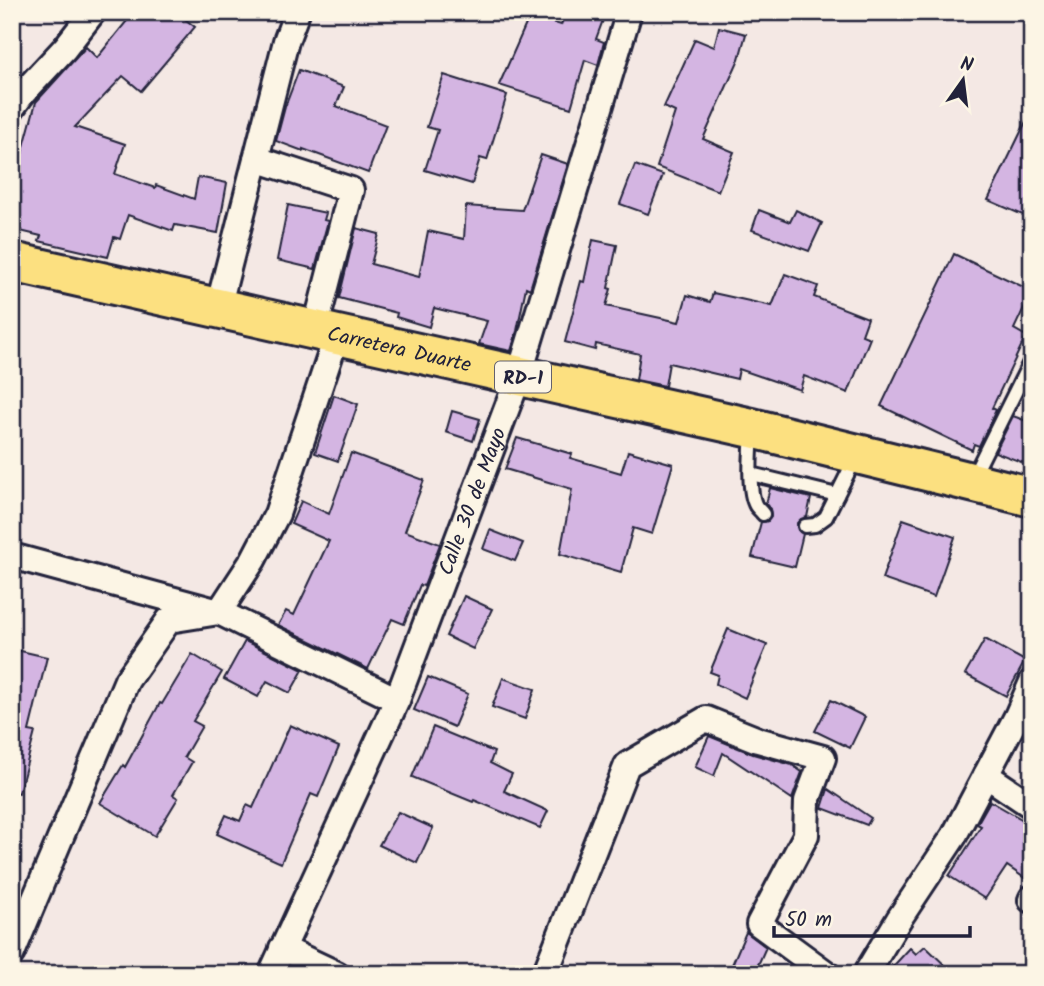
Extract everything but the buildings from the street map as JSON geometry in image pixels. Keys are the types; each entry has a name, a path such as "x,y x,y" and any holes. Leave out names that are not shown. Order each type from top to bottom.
{"main road":[{"name":"Carretera Duarte","path":"12,262 752,428 1032,497"}],"street":[{"path":"12,107 93,12"},
{"path":"218,308 286,41 297,12"},
{"name":"Calle 30 de Mayo","path":"271,974 397,700 519,376 629,12"},
{"path":"12,953 127,680 169,620 219,611 253,560 277,514 326,333 351,190 256,159"},
{"path":"12,556 219,611 397,700"},
{"path":"866,974 954,836 1032,682"},
{"path":"545,974 627,765 706,719 758,740 823,758 807,801 806,835 759,924 827,974"},
{"path":"986,775 1032,806"},
{"path":"282,948 337,974"}],"lane":[{"path":"970,482 1032,358"},
{"path":"752,428 751,474 755,504 763,514"},
{"path":"805,526 815,526 826,517 857,454"},
{"path":"751,474 837,495"}]}
